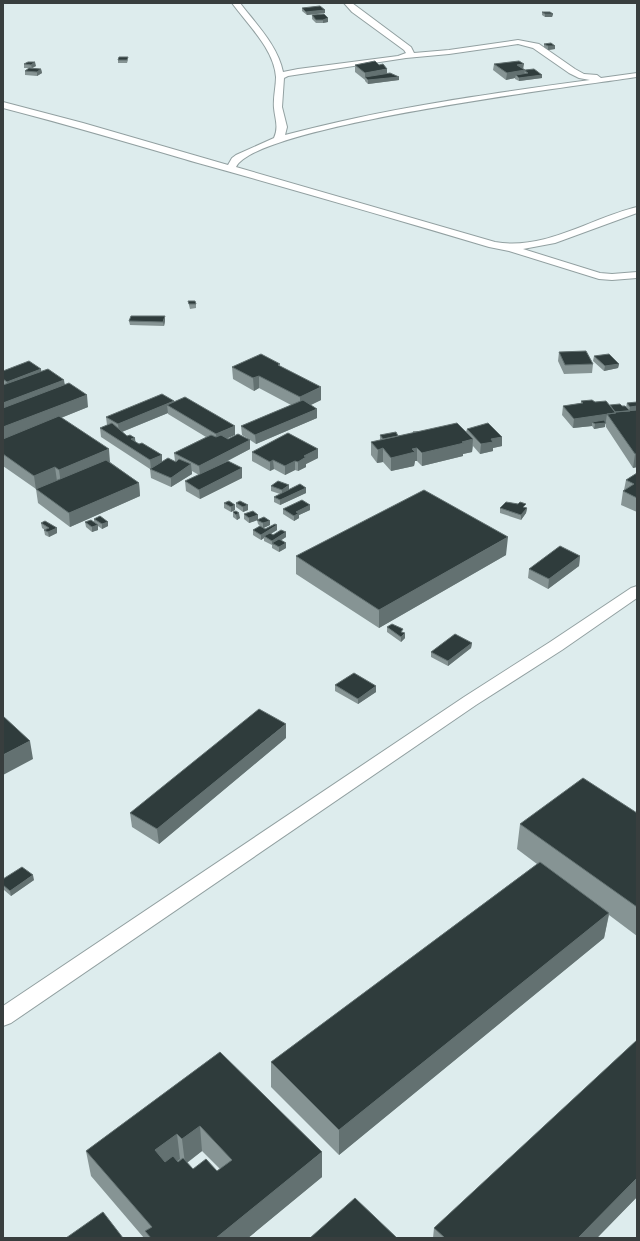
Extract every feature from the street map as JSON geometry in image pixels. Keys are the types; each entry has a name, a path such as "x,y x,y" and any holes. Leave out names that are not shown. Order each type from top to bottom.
{"street":[{"path":"236,3 270,48 277,61 280,77 278,107 282,127 278,140"},
{"path":"348,3 355,10 376,24 407,53"},
{"path":"280,77 285,74 298,71 407,53 426,55 518,42 536,46 582,79"},
{"path":"231,168 235,160 239,157 278,140 334,124 582,79 608,80 637,75"},
{"path":"3,105 80,124 197,160 231,168 493,245 509,248 599,276 612,277 637,275"},
{"path":"197,160 239,157"},
{"path":"509,248 551,241 637,210"},
{"path":"3,1017 444,719 637,591"}],"building":[{"path":"320,6 325,10 306,12 302,8"},
{"path":"542,12 550,12 553,14 545,14"},
{"path":"324,14 328,18 323,20 316,20 312,15"},
{"path":"551,43 555,46 548,46 544,44"},
{"path":"119,57 128,57 127,60 118,60"},
{"path":"375,61 379,65 383,64 387,69 365,73 355,65"},
{"path":"519,61 524,64 517,65 525,70 507,73 494,64"},
{"path":"28,62 35,62 31,65 24,64"},
{"path":"29,68 41,69 37,72 25,71"},
{"path":"534,69 542,75 519,78 516,75 528,73 525,70"},
{"path":"390,73 399,77 368,80 365,77"},
{"path":"188,301 195,301 196,304 189,304"},
{"path":"131,316 165,316 163,322 129,321"},
{"path":"586,351 593,364 565,365 559,352"},
{"path":"261,354 280,364 278,365 321,387 300,397 259,376 253,378 232,367"},
{"path":"609,354 619,364 605,366 594,356"},
{"path":"29,361 41,369 7,382 3,379 3,371"},
{"path":"48,369 64,380 3,403 3,385"},
{"path":"69,383 87,395 3,427 3,408"},
{"path":"162,394 174,401 118,424 106,417"},
{"path":"185,397 235,426 216,434 167,405"},
{"path":"303,400 317,409 255,435 241,426"},
{"path":"592,400 595,402 606,401 615,413 574,419 563,406 583,403 581,401"},
{"path":"637,402 637,406 630,407 627,403"},
{"path":"620,404 625,406 630,411 615,412 610,405"},
{"path":"637,410 637,454 635,454 607,414"},
{"path":"59,416 109,449 59,470 55,467 34,476 3,454 3,439"},
{"path":"604,420 606,423 595,424 592,422"},
{"path":"112,423 127,436 130,435 135,438 131,439 139,444 142,443 162,455 150,460 100,428"},
{"path":"457,423 473,439 462,442 464,443 422,453 417,448 412,449 415,452 391,458 383,448 378,450 371,442"},
{"path":"488,423 502,437 491,439 493,442 481,444 467,429"},
{"path":"396,432 398,436 383,439 380,435"},
{"path":"288,433 318,449 304,456 306,457 298,462 295,461 285,466 273,460 270,462 252,452"},
{"path":"238,434 250,440 199,466 174,453 211,435 216,437 221,435 228,439"},
{"path":"168,458 176,462 179,459 191,464 171,478 150,469"},
{"path":"106,460 139,483 69,513 36,489"},
{"path":"228,461 242,468 199,490 185,481"},
{"path":"637,473 637,498 623,491 634,484 626,480"},
{"path":"278,481 289,485 282,490 271,486"},
{"path":"300,484 306,488 280,500 274,497"},
{"path":"424,490 508,537 379,610 296,556"},
{"path":"302,500 310,505 296,512 299,513 294,516 283,509"},
{"path":"229,501 235,505 231,507 224,503"},
{"path":"240,501 248,505 243,507 236,503"},
{"path":"506,502 518,504 520,502 526,504 523,507 527,508 521,515 500,508"},
{"path":"236,511 239,513 236,515 233,512"},
{"path":"253,511 258,515 249,518 244,514"},
{"path":"100,516 108,522 102,524 94,519"},
{"path":"264,517 270,521 263,523 257,520"},
{"path":"91,520 98,525 92,527 85,522"},
{"path":"45,521 57,528 48,532 44,530 49,528 41,523"},
{"path":"275,524 277,525 261,535 253,530 260,526 265,529"},
{"path":"281,530 286,532 272,541 264,536 270,533 273,535"},
{"path":"279,539 286,543 279,547 272,543"},
{"path":"560,546 580,556 549,579 529,569"},
{"path":"392,624 403,629 401,632 405,633 401,637 387,627"},
{"path":"455,634 472,643 448,661 431,652"},
{"path":"354,673 376,686 358,699 335,685"},
{"path":"259,709 286,724 157,829 130,813"},
{"path":"3,716 30,741 3,755"},
{"path":"583,778 637,813 637,907 520,824"},
{"path":"540,862 609,913 339,1130 271,1062"},
{"path":"22,867 33,875 10,891 3,885 3,879"},
{"path":"637,1040 637,1178 578,1238 445,1238 434,1228"},
{"path":"220,1052 322,1152 216,1238 151,1238 145,1231 152,1227 86,1151","holes":["200,1126 232,1160 217,1171 206,1159 193,1169 183,1158 178,1162 173,1156 165,1162 155,1150 177,1134 182,1139"]},
{"path":"355,1198 397,1238 310,1238"},
{"path":"103,1212 123,1238 66,1238"}]}
